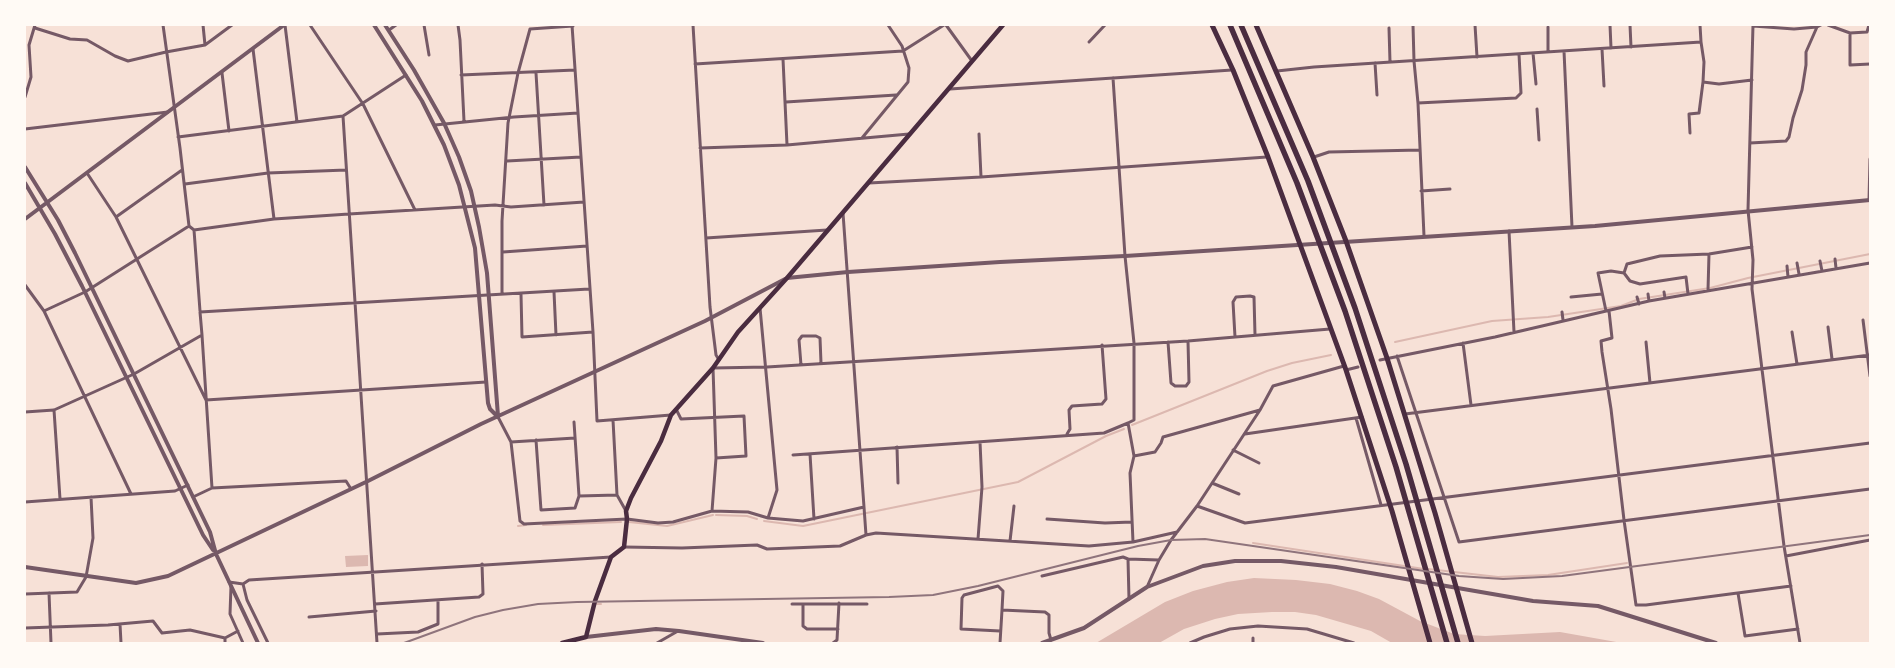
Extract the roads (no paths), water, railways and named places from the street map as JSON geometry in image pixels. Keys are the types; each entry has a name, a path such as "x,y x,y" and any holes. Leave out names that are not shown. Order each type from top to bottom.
{"highway":[{"path":"1212,25 1233,70 1268,157 1345,368 1359,417 1370,440 1392,510 1430,643"},
{"path":"1230,25 1297,183 1341,301 1393,458 1447,643"},
{"path":"1241,25 1308,180 1355,308 1406,464 1458,643"},
{"path":"1256,25 1313,157 1346,241 1387,358 1472,643"}],"main road":[{"path":"562,643 586,637 596,599 611,557 624,547 626,511 631,498 676,409 713,368 738,332 787,278 1004,25"}],"street":[{"path":"163,25 185,184 188,226"},
{"path":"203,25 205,45"},
{"path":"25,97 31,77 27,45 35,26 70,39 87,40 128,62 166,52 205,45 232,25"},
{"path":"25,219 284,25 298,122"},
{"path":"310,25 363,104 415,210"},
{"path":"374,25 406,75 434,125 452,164 466,207 475,248 488,403 490,409 498,417 511,442 520,521 524,524 627,519 658,523 673,522 712,511 748,512 768,518 803,521 864,507"},
{"path":"385,25 414,70 444,123 464,170 475,206 484,252 489,294 498,417"},
{"path":"389,30 396,25"},
{"path":"424,25 429,55"},
{"path":"458,25 464,121"},
{"path":"693,25 706,238 712,318 718,360"},
{"path":"862,138 908,82 909,68 902,46 888,25"},
{"path":"695,64 903,51 945,25 972,61"},
{"path":"1089,42 1105,25"},
{"path":"1413,25 1424,236"},
{"path":"1475,25 1477,57"},
{"path":"1610,25 1611,48"},
{"path":"1630,25 1631,47"},
{"path":"1690,133 1689,114 1699,113 1703,82 1704,62 1700,25"},
{"path":"1828,25 1850,34 1867,32 1869,25"},
{"path":"502,294 502,221 510,118 518,73 530,29 573,26 597,421 672,415"},
{"path":"1800,643 1786,556 1761,368 1752,281 1752,247 1748,210 1753,26 1794,29 1819,26"},
{"path":"1750,143 1786,141 1789,137 1792,118 1802,90 1806,52 1819,26"},
{"path":"1548,27 1548,52"},
{"path":"1389,28 1390,62"},
{"path":"1850,34 1850,65 1870,64"},
{"path":"1277,71 1701,42"},
{"path":"253,49 274,219"},
{"path":"1602,49 1604,86"},
{"path":"1564,51 1572,227"},
{"path":"1533,53 1536,84"},
{"path":"1418,104 1516,98 1521,93 1519,54"},
{"path":"783,59 787,144"},
{"path":"1375,63 1377,95"},
{"path":"461,75 575,70"},
{"path":"950,89 1233,70"},
{"path":"222,73 229,131"},
{"path":"536,73 544,205"},
{"path":"178,138 343,116 406,75"},
{"path":"793,454 1104,433 1134,420 1134,343 1125,256 1113,78"},
{"path":"1703,82 1719,84 1752,80"},
{"path":"786,102 896,95"},
{"path":"1537,109 1539,140"},
{"path":"25,129 169,112"},
{"path":"434,125 578,113"},
{"path":"343,116 377,643"},
{"path":"700,148 787,144 910,134"},
{"path":"979,134 981,177"},
{"path":"1313,157 1329,152 1420,150"},
{"path":"507,161 581,157"},
{"path":"869,183 1268,157"},
{"path":"25,567 136,583 168,576 498,417 712,318 787,278 848,272 1572,227 1748,210 1852,203 1870,200 1870,160"},
{"path":"25,167 58,220 92,288 210,532 216,554 258,643"},
{"path":"116,218 182,170"},
{"path":"185,184 268,173 346,170"},
{"path":"87,173 116,218 206,400"},
{"path":"25,183 40,207 85,292 203,536 216,554"},
{"path":"1422,191 1450,189"},
{"path":"188,226 194,230 274,219 475,206 495,205 504,207 584,202"},
{"path":"843,213 866,535"},
{"path":"44,311 92,288 188,226"},
{"path":"194,230 212,488"},
{"path":"706,238 827,230"},
{"path":"1509,231 1514,332"},
{"path":"503,252 587,246"},
{"path":"1624,273 1627,264 1660,256 1709,254 1752,247"},
{"path":"1708,290 1709,254"},
{"path":"1834,259 1836,267"},
{"path":"1820,261 1822,269"},
{"path":"1797,263 1799,273"},
{"path":"1380,360 1649,301 1752,281 1870,263"},
{"path":"1787,266 1788,275"},
{"path":"1688,294 1686,277 1640,284 1630,281 1624,273 1611,271 1598,273 1605,306 1608,311 1612,338 1602,341 1636,605 1791,586"},
{"path":"25,286 44,311 131,494"},
{"path":"1698,287 1699,292"},
{"path":"200,312 589,289"},
{"path":"554,292 556,335"},
{"path":"1664,292 1665,298"},
{"path":"521,294 522,337 593,332"},
{"path":"1571,297 1602,294"},
{"path":"1648,294 1649,301"},
{"path":"1235,337 1233,302 1236,297 1250,296 1254,298 1255,335"},
{"path":"1636,296 1639,304"},
{"path":"760,307 777,490 768,518"},
{"path":"1562,312 1563,320"},
{"path":"1863,320 1869,355 1870,376"},
{"path":"1828,327 1832,359"},
{"path":"712,511 716,458 713,368 767,367 1168,342 1330,329"},
{"path":"1792,332 1796,364"},
{"path":"25,412 54,410 134,374 202,335"},
{"path":"801,365 800,340 802,336 816,336 820,338 821,363"},
{"path":"1168,342 1171,383 1175,386 1186,386 1189,382 1188,340"},
{"path":"1646,342 1650,383"},
{"path":"1463,343 1471,405"},
{"path":"1067,435 1070,429 1069,410 1072,406 1102,404 1106,399 1102,345"},
{"path":"1405,414 1869,355"},
{"path":"1397,356 1459,542 1870,489"},
{"path":"1147,588 1159,560 1260,410 1273,386 1345,368 1358,367"},
{"path":"206,400 486,382"},
{"path":"676,409 682,419 744,416 746,456 716,458"},
{"path":"54,410 60,499"},
{"path":"1134,456 1154,452 1163,437 1260,410"},
{"path":"1244,434 1359,417 1381,506"},
{"path":"613,420 617,495 626,511"},
{"path":"536,440 541,510 575,508 579,496 574,422"},
{"path":"1128,423 1134,456 1130,472 1134,542"},
{"path":"511,442 575,438"},
{"path":"978,539 982,492 980,442"},
{"path":"1197,506 1245,523 1870,443"},
{"path":"897,447 898,483"},
{"path":"1233,450 1259,463"},
{"path":"810,454 814,519"},
{"path":"193,498 212,488 346,481 351,488"},
{"path":"1212,483 1239,494"},
{"path":"25,502 175,491 188,486"},
{"path":"579,496 617,495"},
{"path":"25,594 77,592 86,577 93,538 91,497"},
{"path":"1010,541 1014,506"},
{"path":"1047,519 1105,523 1132,522"},
{"path":"624,547 682,548 757,545 768,549 840,546 866,535 890,534 1089,546 1134,542 1177,532"},
{"path":"1786,556 1870,540"},
{"path":"230,584 242,584 249,580 611,557"},
{"path":"1042,576 1123,557 1128,559 1159,560"},
{"path":"1128,559 1129,600"},
{"path":"1042,643 1052,642 1084,628 1147,588 1203,566 1235,561 1281,561 1336,566 1533,601 1598,606 1716,643"},
{"path":"375,604 479,597 483,594 482,564"},
{"path":"230,584 230,614 243,643"},
{"path":"242,584 247,600 268,643"},
{"path":"1000,631 961,629 962,598 964,595 998,586 1003,591 1000,643"},
{"path":"49,593 51,643"},
{"path":"1738,593 1746,636 1798,630"},
{"path":"377,634 418,632 438,624 438,600"},
{"path":"833,643 837,640 839,603"},
{"path":"792,604 867,604"},
{"path":"803,604 803,626 807,629 838,629"},
{"path":"1002,610 1045,612 1049,615 1049,633 1052,642"},
{"path":"309,617 376,611"},
{"path":"25,628 153,621 162,632 190,630 225,638 238,631"},
{"path":"120,624 121,643"},
{"path":"1190,643 1230,629 1258,626 1308,629 1354,643"},
{"path":"586,637 656,629 763,643"},
{"path":"657,643 679,631"},
{"path":"225,638 225,643"},
{"path":"1253,638 1253,643"}],"waterway":[{"path":"1395,342 1492,321 1548,317 1621,306 1639,299 1710,288 1748,278 1870,254"},
{"path":"1132,425 1267,371 1292,363 1331,355"},
{"path":"764,521 803,526 1018,482 1106,436 1124,429"},
{"path":"629,522 667,526 713,515"},
{"path":"716,515 747,516 757,519"},
{"path":"543,525 621,522"},
{"path":"518,526 526,525"},
{"path":"1253,543 1424,569"},
{"path":"1428,569 1498,577 1548,575 1627,563"}],"railway":[{"path":"404,643 475,617 538,604 933,595 978,586 1138,546 1171,540 1205,539 1459,576 1503,579 1562,576 1870,535"}]}
